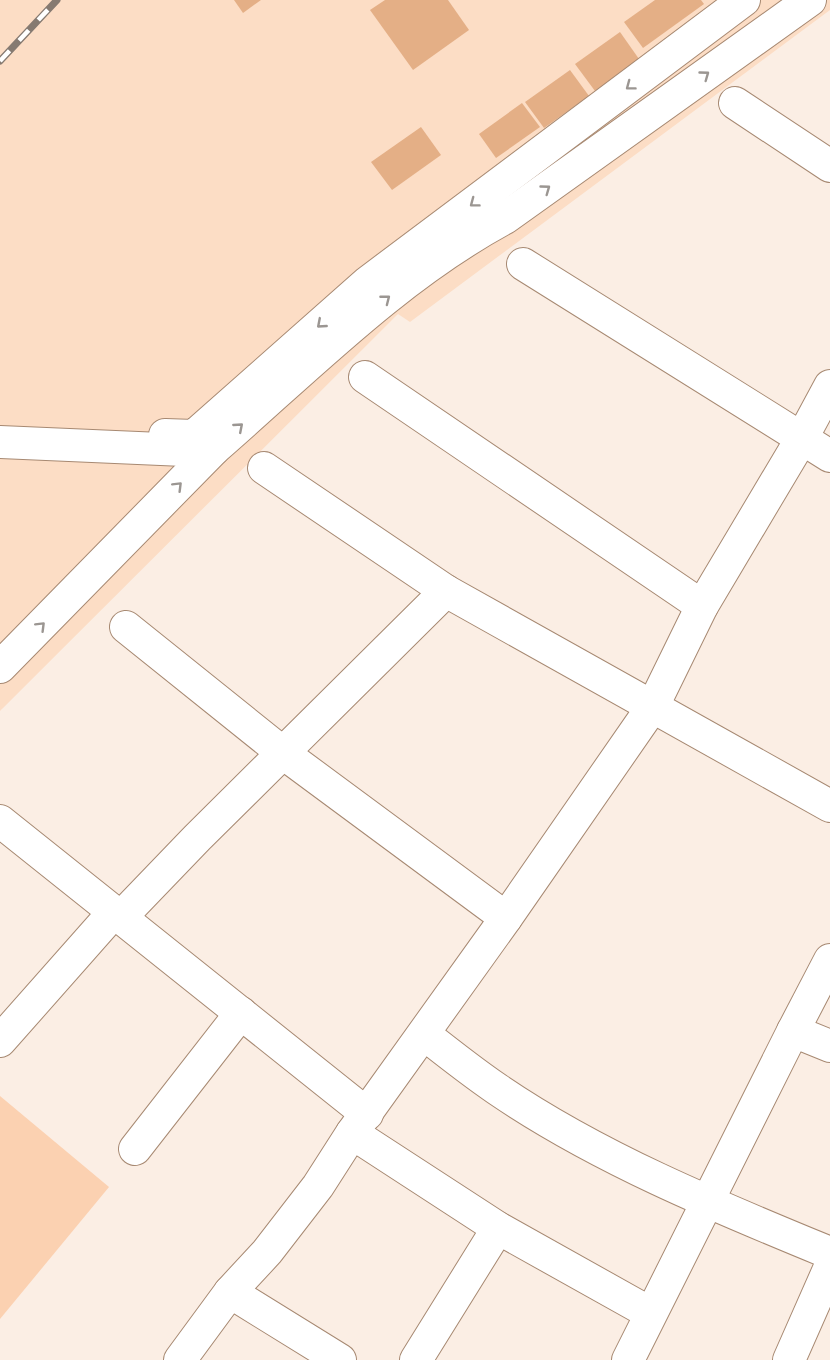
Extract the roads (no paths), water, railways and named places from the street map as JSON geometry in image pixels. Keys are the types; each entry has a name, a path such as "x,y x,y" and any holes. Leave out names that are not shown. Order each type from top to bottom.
{"street":[{"path":"0,431 194,436 368,282 744,0"},
{"path":"0,667 214,449 385,299 474,235 514,211 810,0"},
{"path":"735,103 830,166"},
{"path":"523,264 830,456"},
{"path":"365,377 702,606"},
{"path":"180,1360 230,1292 267,1252 310,1195 653,706 702,606 802,438 830,386"},
{"path":"0,442 184,450 214,449"},
{"path":"264,468 446,591 830,806"},
{"path":"0,1041 118,915 446,591"},
{"path":"126,627 282,753 506,918"},
{"path":"0,821 241,1013 359,1124 498,1228 650,1313"},
{"path":"628,1360 830,960"},
{"path":"135,1149 241,1013"},
{"path":"793,1031 830,1046"},
{"path":"424,1034 498,1090 586,1142 708,1203 830,1253"},
{"path":"416,1360 498,1228"},
{"path":"789,1360 830,1267"},
{"path":"230,1292 340,1360"}],"railway":[{"path":"0,61 57,0"}]}
